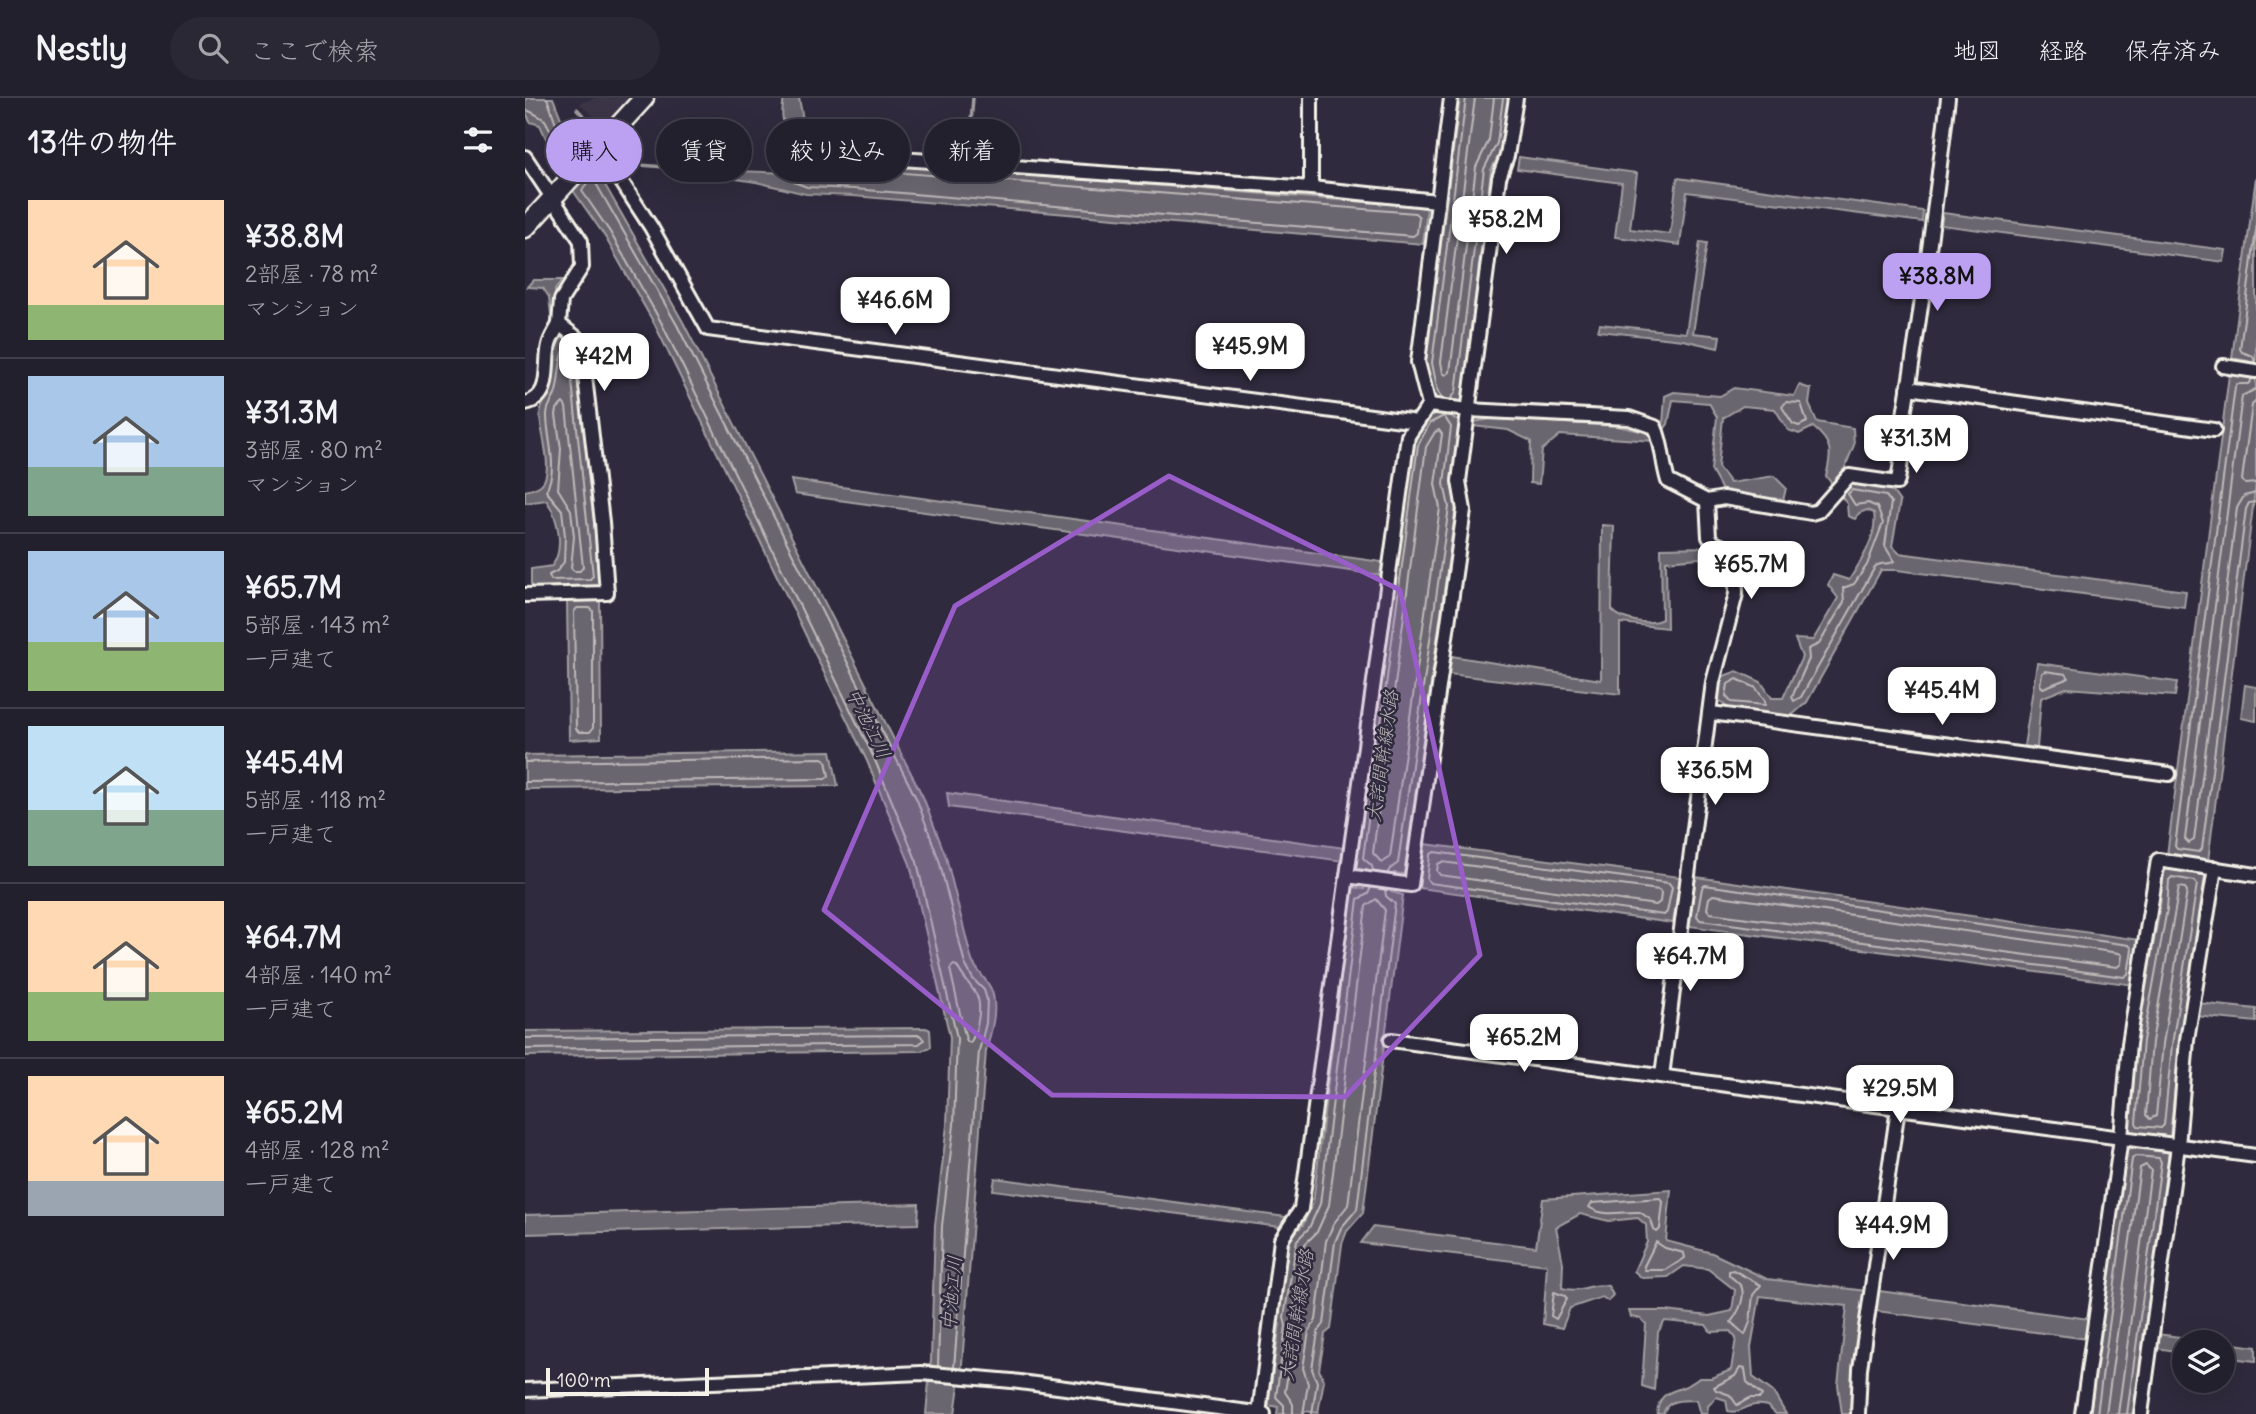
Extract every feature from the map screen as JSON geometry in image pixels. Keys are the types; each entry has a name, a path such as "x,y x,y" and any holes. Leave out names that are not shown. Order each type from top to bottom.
{"highway":[{"path":"626,119 645,98"},
{"path":"525,228 567,182"}],"street":[{"path":"1311,98 1311,188"},
{"path":"525,1390 921,1373 970,1376 1261,1414 1281,1240 1301,1209 1408,436 1429,405 1418,362 1451,98"},
{"path":"1346,876 1411,885 1464,510 1459,481 1463,409 1499,178 1507,156 1516,98"},
{"path":"1429,405 1629,418 1655,427 1662,443 1668,481 1707,501 1724,498 1811,513 1818,511 1849,476 1897,483 1902,467 1901,432 1932,232 1948,98"},
{"path":"525,157 556,194 581,241 582,254 582,267 561,300 559,324 549,346 544,388 539,397 525,403"},
{"path":"910,160 1311,188 1437,201"},
{"path":"618,182 651,228 708,329 1417,422"},
{"path":"525,595 607,593 602,522 582,351 577,338 559,324"},
{"path":"2223,366 2250,370"},
{"path":"1908,388 2214,430"},
{"path":"1662,1076 1713,682 1736,594 1735,552 1714,543 1709,537 1707,501"},
{"path":"1711,713 2169,774"},
{"path":"2082,1414 2121,1138 2129,1044 2144,963 2158,860 2256,875"},
{"path":"2141,1414 2178,1146 2187,1040 2215,869"},
{"path":"1391,1040 2256,1156"},
{"path":"1857,1414 1860,1369 1898,1108"}],"highlighted area":[{"path":"1169,476 1400,590 1480,955 1345,1097 1052,1095 824,910 955,606"}],"shaded area":[{"path":"595,98 631,98 611,119 596,119 579,103"}],"water":[{"path":"553,98 561,119 546,119 546,138 540,125 530,122 525,110 525,100"},
{"path":"784,98 799,98 803,119 783,119"},
{"name":"大詫間幹線水路","path":"1460,98 1510,98 1504,145 1491,170 1462,401 1456,401 1453,418 1459,421 1451,484 1456,506 1404,874 1394,873 1391,892 1403,895 1363,1213 1347,1231 1342,1244 1331,1329 1325,1334 1319,1370 1324,1380 1318,1413 1305,1411 1304,1414 1277,1414 1278,1407 1268,1405 1280,1324 1275,1323 1291,1236 1303,1225 1313,1203 1352,887 1364,889 1367,870 1355,868 1411,442 1427,415 1434,415 1436,399 1433,398 1425,363"},
{"path":"1519,157 1637,173 1630,229 1670,234 1677,178 1923,211 1922,222 1687,192 1680,245 1615,237 1622,183 1517,169"},
{"path":"910,166 924,167 924,182 1020,182 1020,175 1427,207 1423,244 806,194 752,181 752,172 766,172 766,182 910,182"},
{"path":"2256,177 2256,362 2253,378 2256,379 2256,483 2208,861 2191,858 2189,872 2205,875 2179,1046 2170,1136 2152,1135 2151,1150 2169,1152 2133,1414 2090,1414 2126,1148 2144,1149 2145,1134 2128,1132 2136,1040 2160,908 2163,874 2167,869 2181,871 2183,858 2167,855 2229,375 2246,377 2248,361 2232,358"},
{"name":"中池江川","path":"578,182 603,182 683,322 923,797 946,857 972,961 993,996 993,1020 986,1051 962,1364 955,1414 926,1414 931,1360 935,1225 947,1125 950,1037 910,864 867,761 655,325 604,235 572,189"},
{"path":"1943,213 2226,250 2224,262 1941,225"},
{"path":"1700,242 1707,243 1693,333 1720,336 1718,348 1683,340 1598,331 1600,324 1686,333"},
{"path":"533,280 562,280 555,290 556,318 552,324 549,297 543,288 527,287"},
{"path":"558,337 567,339 575,346 601,586 534,588 531,584 531,569 552,566 559,542 557,523 546,500 525,503 525,491 540,485 546,474 547,458 540,412 551,385"},
{"path":"1799,385 1811,389 1809,404 1817,422 1853,428 1854,445 1842,475 1853,483 1891,489 1900,502 1892,546 1899,553 2186,591 2184,607 1881,570 1807,702 1790,717 1729,709 1718,699 1721,677 1737,671 1761,682 1772,698 1783,698 1802,657 1795,639 1813,640 1838,598 1828,585 1833,575 1849,580 1871,539 1874,513 1867,510 1859,513 1855,519 1848,516 1847,504 1826,476 1829,449 1820,433 1813,427 1799,434 1788,430 1775,409 1743,406 1723,418 1718,467 1730,483 1774,476 1786,488 1783,501 1723,492 1711,470 1717,417 1709,403 1673,400 1668,424 1655,441 1560,435 1542,450 1539,484 1530,483 1531,441 1508,430 1472,426 1473,422 1492,419 1617,426 1654,434 1663,425 1665,396 1674,392 1720,396 1734,388 1794,396"},
{"path":"791,480 1382,562 1380,575 795,494"},
{"path":"1602,525 1614,526 1612,610 1629,620 1650,622 1662,619 1661,548 1711,547 1730,555 1731,563 1699,558 1666,561 1667,628 1620,623 1620,694 1448,674 1451,656 1601,680"},
{"path":"567,601 600,601 601,738 569,740"},
{"path":"2037,663 2177,682 2175,696 2066,688 2041,698 2037,748 2024,746"},
{"path":"2245,685 2256,687 2256,721 2241,718"},
{"path":"831,751 838,786 525,789 525,755"},
{"path":"947,793 1345,848 1343,861 949,807"},
{"path":"1425,844 1680,877 1673,923 1419,888"},
{"path":"1696,877 2140,940 2134,985 1689,926"},
{"path":"2197,1003 2256,1009 2256,1022 2196,1016"},
{"path":"930,1030 931,1047 921,1051 525,1056 525,1031"},
{"path":"995,1178 1286,1217 1280,1227 993,1190"},
{"path":"1671,1190 1666,1241 1712,1253 1767,1279 1866,1291 1854,1414 1842,1414 1838,1385 1847,1306 1760,1296 1751,1347 1753,1377 1773,1392 1786,1414 1776,1414 1767,1406 1759,1405 1728,1411 1726,1400 1716,1397 1708,1406 1707,1414 1700,1414 1696,1400 1672,1403 1663,1414 1657,1414 1666,1394 1699,1378 1711,1378 1731,1370 1736,1338 1730,1331 1711,1332 1706,1325 1665,1321 1658,1332 1654,1390 1642,1386 1646,1324 1641,1319 1631,1317 1629,1311 1666,1311 1709,1316 1732,1311 1735,1290 1708,1269 1684,1266 1668,1277 1642,1278 1634,1271 1647,1242 1646,1225 1638,1218 1609,1221 1580,1214 1556,1227 1563,1263 1562,1288 1575,1290 1601,1285 1608,1286 1613,1295 1608,1301 1602,1297 1570,1308 1562,1328 1543,1324 1547,1265 1361,1243 1373,1227 1536,1247 1543,1199"},
{"path":"919,1204 918,1224 525,1234 525,1215"},
{"path":"1879,1291 2090,1319 2088,1339 1876,1311"},
{"path":"2157,1334 2172,1336 2172,1350 2155,1348"},
{"path":"2235,1344 2256,1347 2256,1361 2235,1358"}],"waterway":[{"path":"971,119 973,98"},
{"path":"577,109 586,119"},
{"path":"642,165 656,166"}]}
